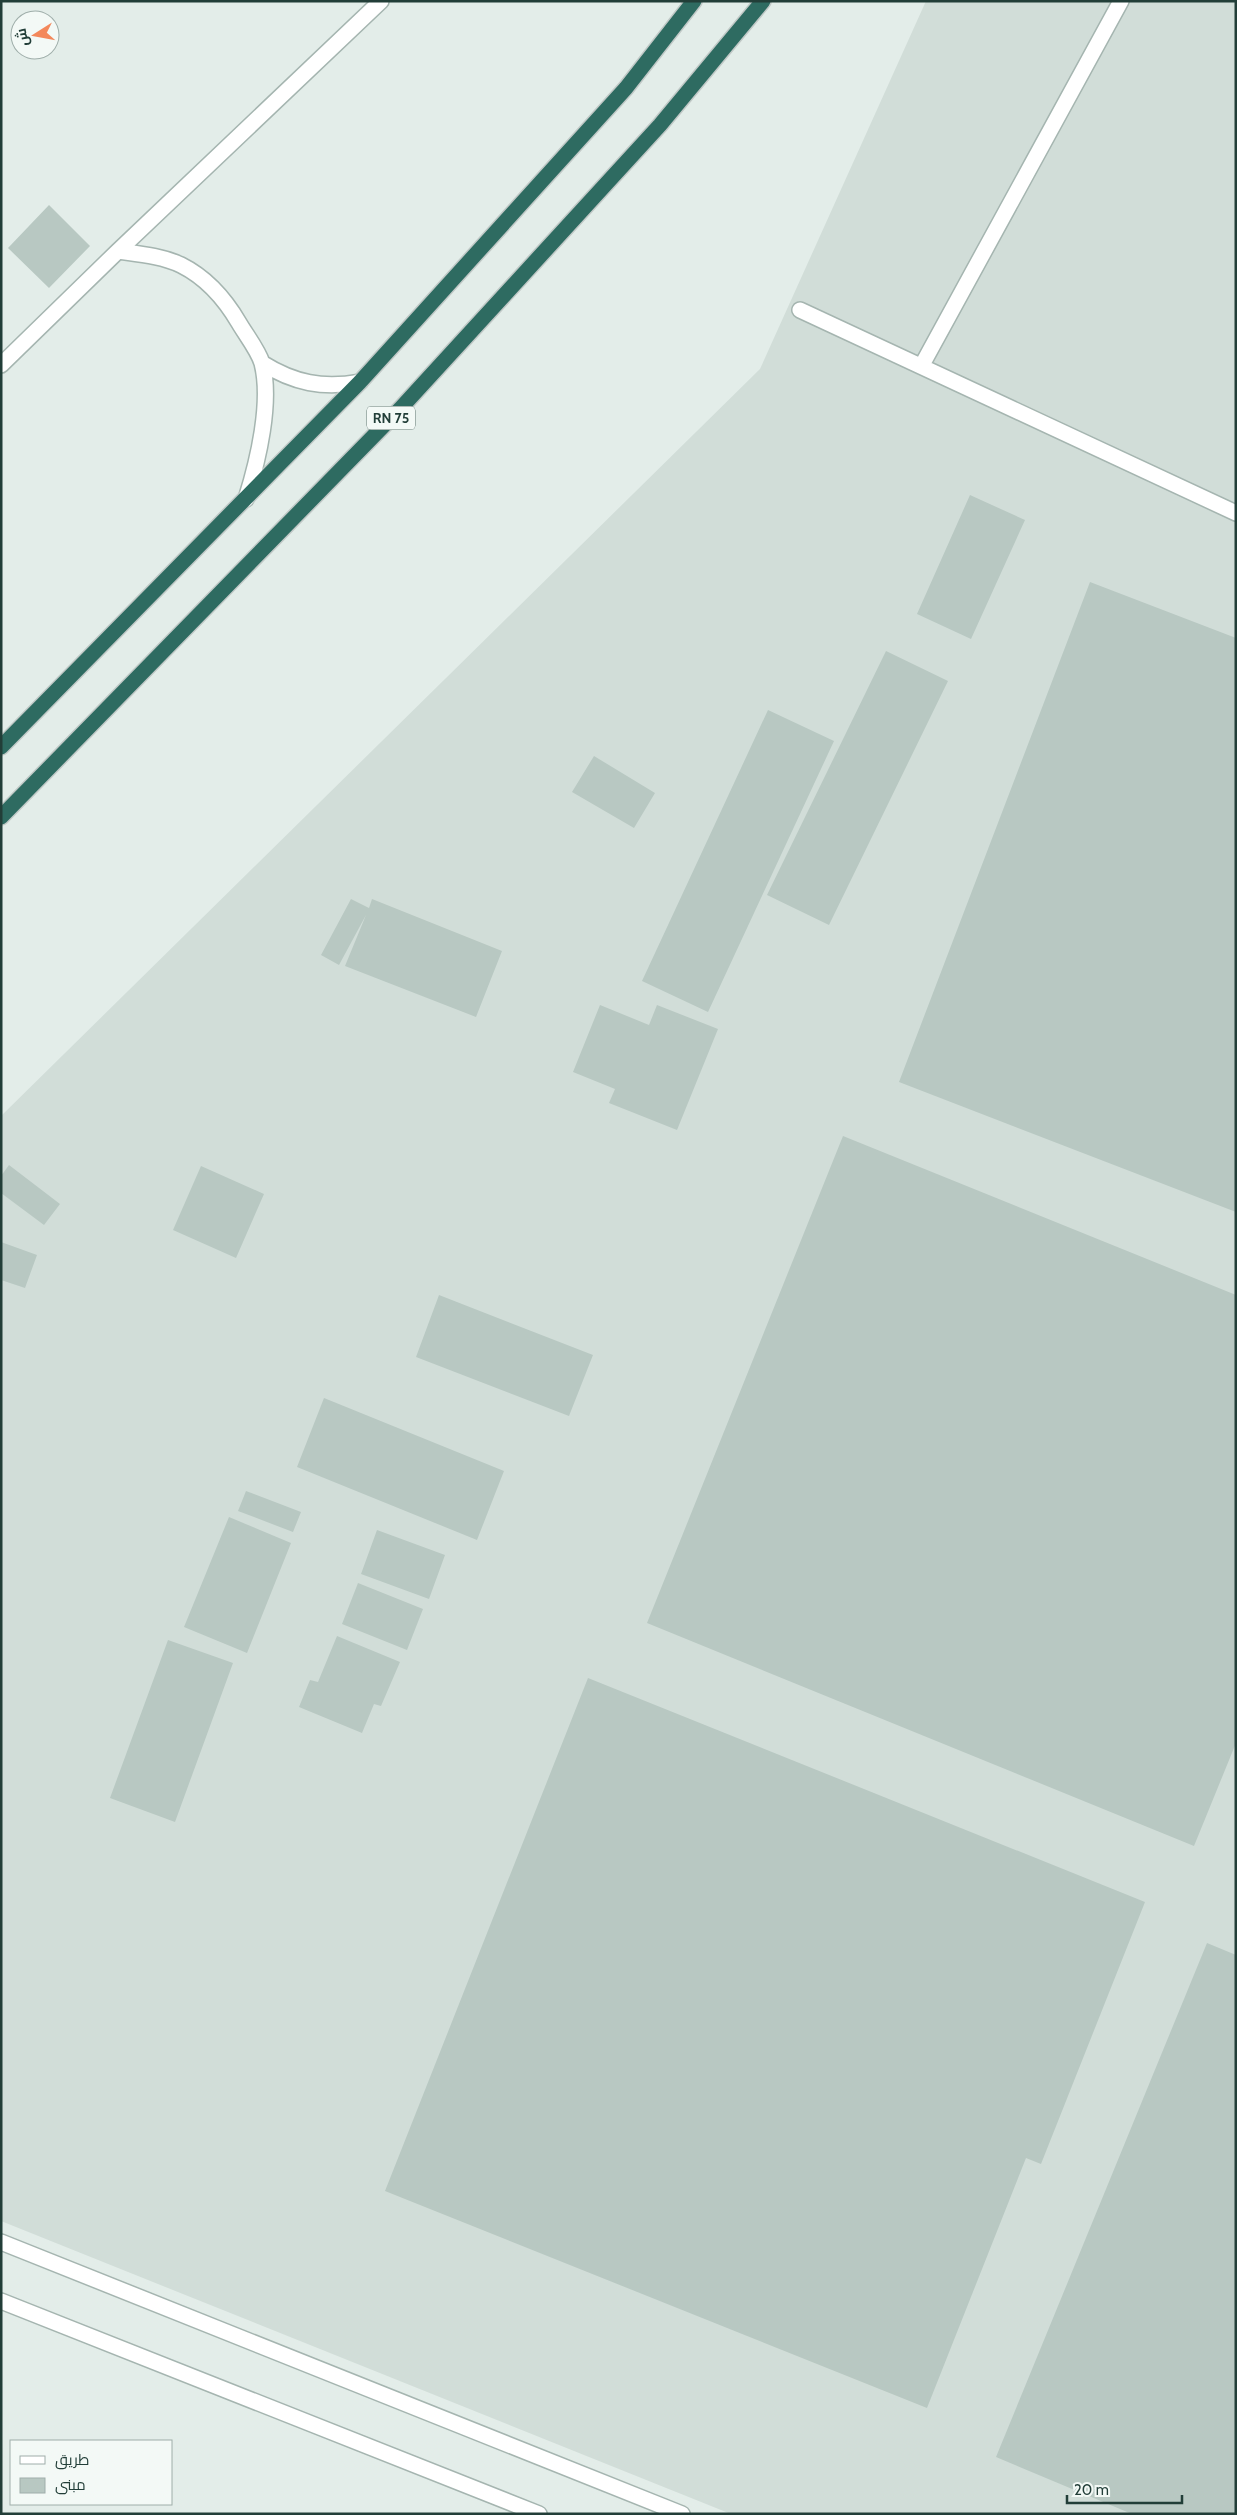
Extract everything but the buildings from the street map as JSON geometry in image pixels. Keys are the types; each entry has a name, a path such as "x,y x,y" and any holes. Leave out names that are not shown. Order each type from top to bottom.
{"highway":[{"name":"RN 75","path":"1,747 360,382 626,88 694,1"},
{"name":"RN 75","path":"1,817 400,409 660,125 763,1"}],"street":[{"path":"1,365 381,1"},
{"path":"922,365 1121,1"},
{"path":"118,251 162,258 181,265 200,277 218,292 232,310 262,363 264,418 255,472 246,499"},
{"path":"800,310 922,365 1236,513"},
{"path":"262,363 280,374 299,382 319,386 340,386 360,382"},
{"path":"1,2242 682,2514"},
{"path":"1,2301 539,2514"}],"shaded area":[{"path":"926,1 1236,1 1236,2514 731,2514 1,2221 1,1116 760,369"}]}
